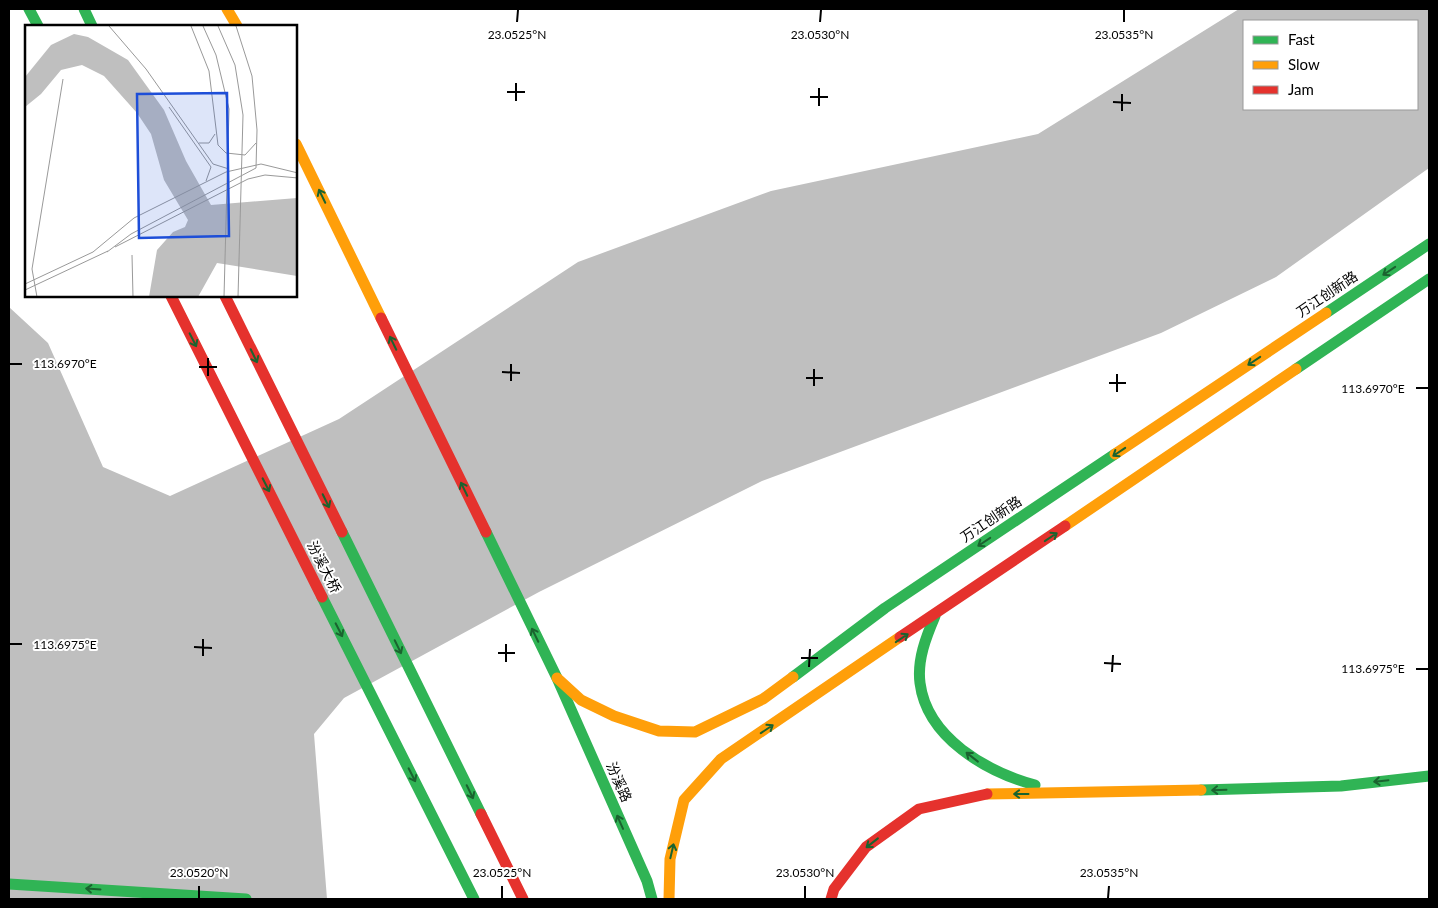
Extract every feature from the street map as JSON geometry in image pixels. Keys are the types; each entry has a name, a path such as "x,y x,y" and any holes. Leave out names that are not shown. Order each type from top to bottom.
{"main road":[{"path":"30,9 38,25"},
{"path":"84,9 92,25"},
{"path":"227,9 236,25"},
{"path":"298,148 557,678"},
{"name":"万江创新路","path":"557,678 581,700 614,716 659,731 695,732 763,699 885,608 1429,244"},
{"path":"669,899 670,859 684,800 722,759 1429,279"},
{"name":"汾溪大桥","path":"172,298 474,899"},
{"path":"226,298 523,899"},
{"path":"935,616 924,642 920,671 922,694 933,717 952,741 976,760 1000,775 1030,784 1084,794"},
{"name":"汾溪路","path":"557,678 647,881 652,899"},
{"path":"831,899 834,889 866,847 919,809 984,794 1084,794 1341,786 1429,776"},
{"path":"9,884 246,899"}],"shaded area":[{"path":"1239,9 1429,9 1429,168 1276,277 1161,333 762,481 539,592 344,698 314,734 327,899 9,899 9,307 48,343 103,467 170,496 339,419 578,262 771,191 1038,134"}],"traffic: fast":[{"path":"29,9 37,25"},
{"path":"84,9 92,25"},
{"path":"1326,313 1429,244"},
{"path":"1296,369 1429,279"},
{"path":"793,677 885,608 1115,454"},
{"path":"342,532 481,814"},
{"path":"486,532 557,678 647,881 652,899"},
{"path":"322,597 474,899"},
{"path":"935,616 923,649 919,674 925,703 934,720 947,736 979,762 1035,785"},
{"path":"1201,790 1341,786 1429,776"},
{"path":"9,884 246,899"}],"traffic: slow":[{"path":"227,9 236,25"},
{"path":"298,148 381,318"},
{"path":"1115,454 1326,313"},
{"path":"1065,526 1296,369"},
{"path":"669,899 670,859 684,800 721,759 900,637"},
{"path":"557,678 581,700 614,716 659,731 695,732 763,699 793,677"},
{"path":"987,794 1201,790"}],"traffic: jam":[{"path":"172,298 322,597"},
{"path":"226,298 342,532"},
{"path":"381,318 486,532"},
{"path":"900,637 1065,526"},
{"path":"831,899 834,889 866,847 919,809 987,794"},
{"path":"481,814 523,899"}]}
